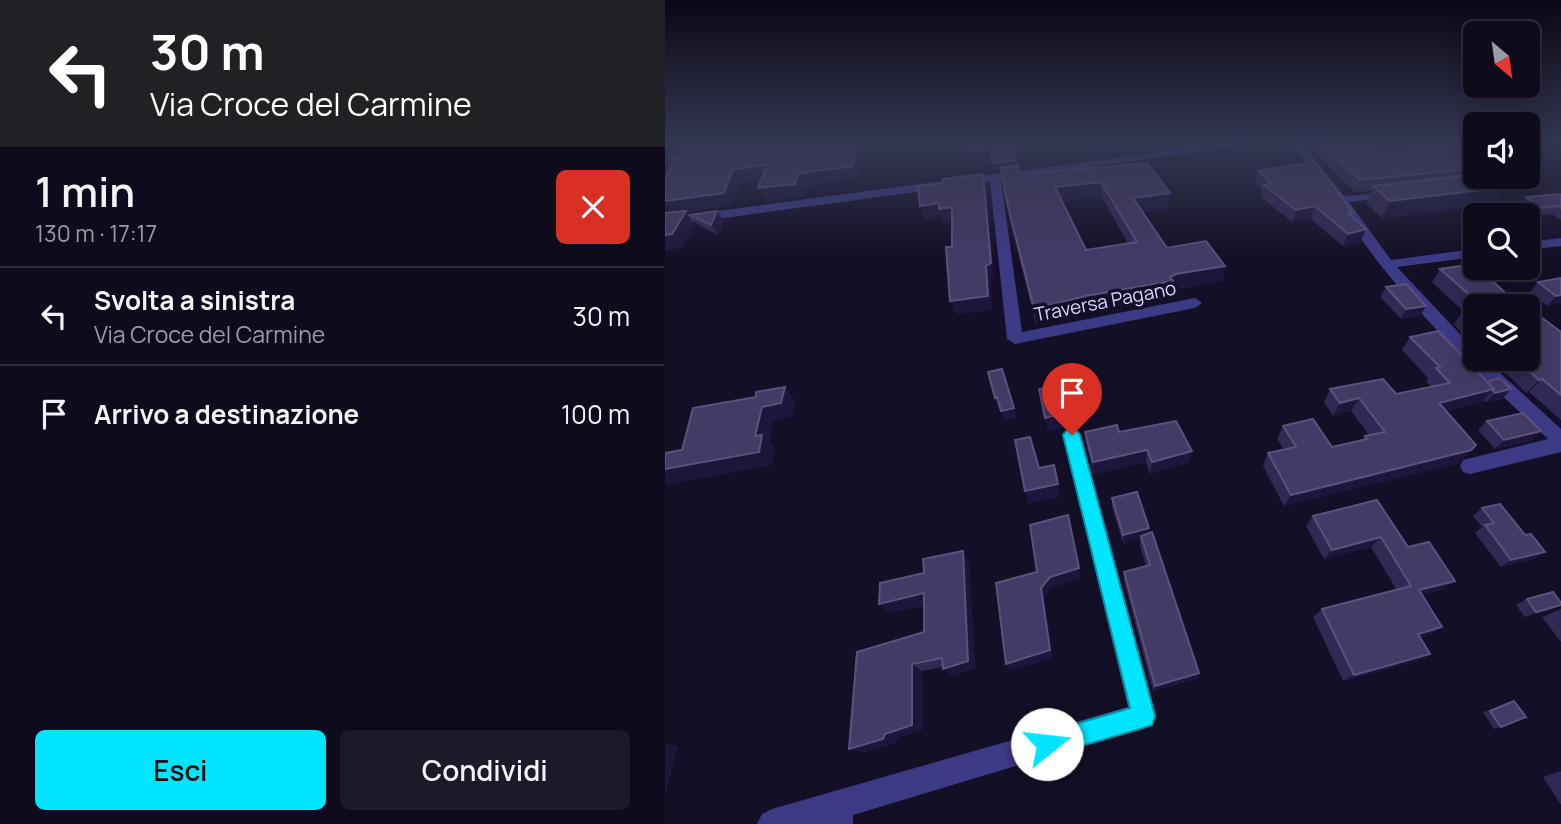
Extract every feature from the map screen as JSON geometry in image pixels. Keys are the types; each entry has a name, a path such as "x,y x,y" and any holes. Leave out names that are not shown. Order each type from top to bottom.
{"street":[{"path":"665,222 969,181"},
{"name":"Traversa Pagano","path":"995,181 1015,339 1195,303"},
{"path":"1327,181 1387,264 1499,383 1561,442"},
{"path":"1341,200 1410,191"},
{"path":"1540,245 1561,242"},
{"path":"1387,264 1463,254"},
{"path":"772,824 839,814 1143,716 1072,435"},
{"path":"1470,466 1561,442"}],"building":[{"path":"665,181 728,181 724,193 665,201"},
{"path":"761,181 796,181 795,184 758,188"},
{"path":"984,181 991,263 986,266 988,296 950,301 946,247 952,247 952,207 939,209 939,203 920,206 918,186"},
{"path":"1003,181 1161,181 1170,193 1133,198 1167,248 1206,241 1225,266 1176,274 1170,277 1173,281 1085,296 1034,309","holes":["1101,182 1137,242 1086,250 1055,187"]},
{"path":"1269,181 1330,181 1353,212 1348,213 1366,229 1348,234 1315,206 1296,210 1264,185 1271,183"},
{"path":"1412,181 1463,181 1463,189 1489,189 1390,201 1373,186"},
{"path":"1560,194 1561,208 1540,208 1540,203 1534,203 1526,197"},
{"path":"686,211 672,234 665,235 665,213"},
{"path":"717,211 711,225 690,215"},
{"path":"1460,266 1463,268 1463,280 1491,280 1507,294 1468,294 1440,269"},
{"path":"1561,278 1561,295 1556,296 1538,282"},
{"path":"1406,284 1426,306 1406,309 1386,287"},
{"path":"1541,317 1561,332 1561,395 1542,379 1539,380 1530,371 1540,371"},
{"path":"1438,331 1463,357 1463,371 1477,371 1494,389 1439,403 1476,445 1471,450 1291,495 1268,453 1296,447 1283,426 1313,419 1332,447 1385,432 1359,398 1340,403 1330,389 1383,379 1396,394 1450,383 1436,368 1440,367 1410,337"},
{"path":"1002,369 1014,408 1001,411 988,372"},
{"path":"1500,378 1511,389 1495,393 1487,382"},
{"path":"1063,385 1069,411 1045,418 1039,389"},
{"path":"785,387 781,403 762,407 755,436 762,435 759,452 665,469 665,453 682,450 693,408 756,397 756,392"},
{"path":"1523,413 1541,431 1504,440 1487,421"},
{"path":"1176,421 1192,451 1152,462 1147,450 1093,462 1085,432 1117,425 1119,432"},
{"path":"1030,437 1039,468 1054,465 1058,484 1025,491 1015,440"},
{"path":"1137,492 1149,528 1123,535 1112,498"},
{"path":"1377,500 1408,547 1429,542 1455,581 1419,590 1442,627 1418,634 1430,654 1354,675 1322,609 1411,586 1381,537 1332,550 1313,516"},
{"path":"1500,504 1525,535 1531,534 1545,552 1511,560 1485,525 1494,523 1482,508"},
{"path":"1068,515 1079,568 1050,577 1041,588 1050,650 1006,664 996,583 1037,572 1030,525"},
{"path":"1152,532 1199,673 1155,686 1124,572 1150,565 1141,536"},
{"path":"963,551 968,661 943,669 942,658 912,664 912,725 885,734 883,739 849,749 857,652 924,632 924,593 879,604 880,583 924,573 923,559"},
{"path":"1553,592 1561,605 1536,612 1527,599"},
{"path":"1514,701 1526,717 1501,727 1490,711"}],"route":[{"path":"1047,744 1143,716 1072,435"}]}
